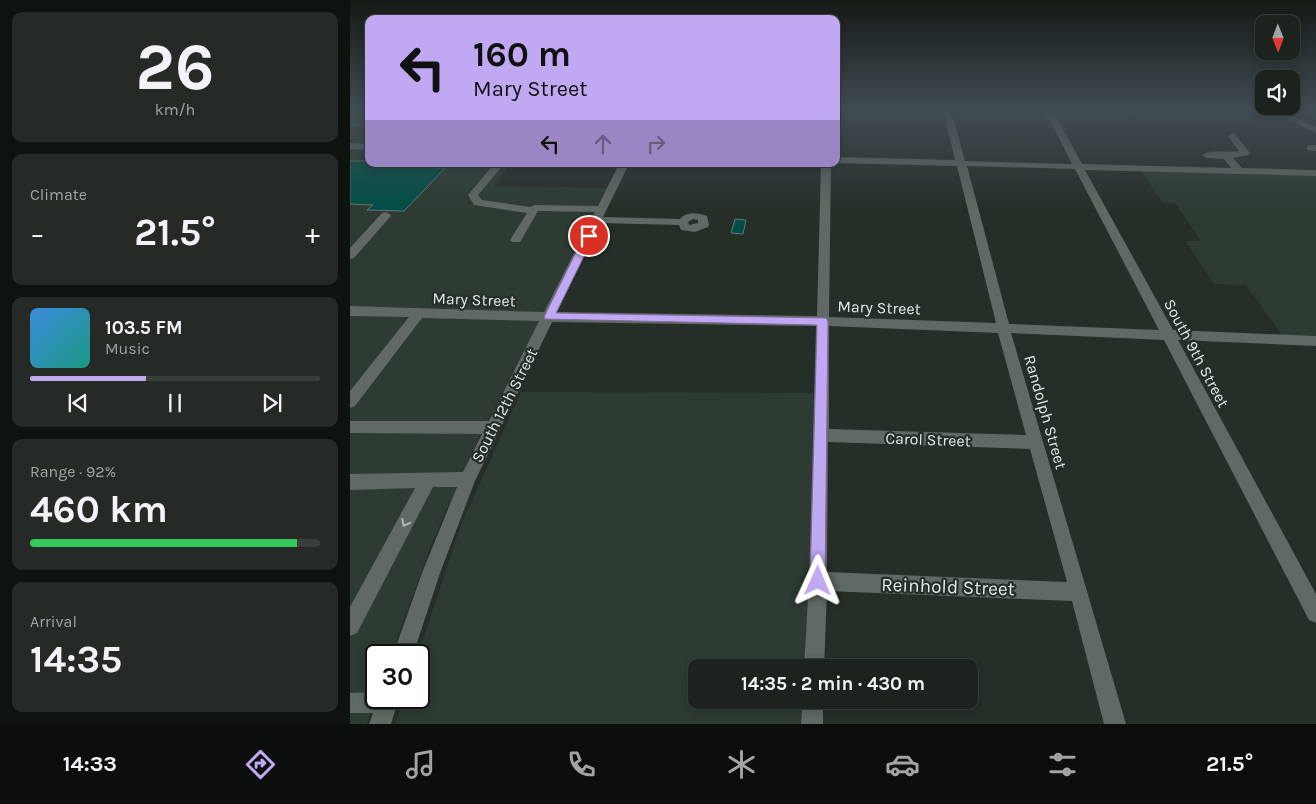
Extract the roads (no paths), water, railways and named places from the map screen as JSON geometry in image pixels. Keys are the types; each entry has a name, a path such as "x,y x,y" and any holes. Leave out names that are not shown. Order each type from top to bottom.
{"street":[{"name":"Randolph Street","path":"956,143 1004,327 1115,724"},
{"name":"South 9th Street","path":"1065,143 1316,613"},
{"path":"1207,155 1227,156 1245,154 1237,143"},
{"path":"350,146 365,147"},
{"path":"1227,156 1238,170"},
{"path":"840,160 1316,172"},
{"path":"495,167 472,195 478,203 534,211"},
{"name":"South 12th Street","path":"407,644 431,573 468,479 623,167"},
{"path":"814,659 818,581 826,167"},
{"path":"516,240 535,208 682,222"},
{"path":"350,255 386,215"},
{"name":"Mary Street","path":"350,311 549,317 822,321 1316,341"},
{"path":"350,402 419,313"},
{"path":"350,427 492,428"},
{"name":"Carol Street","path":"820,436 1036,442"},
{"path":"350,482 468,479"},
{"path":"350,626 428,480"},
{"name":"Reinhold Street","path":"818,581 1079,592"},
{"path":"350,702 365,701"},
{"path":"380,724 385,709"},
{"path":"812,724 813,709"}]}
